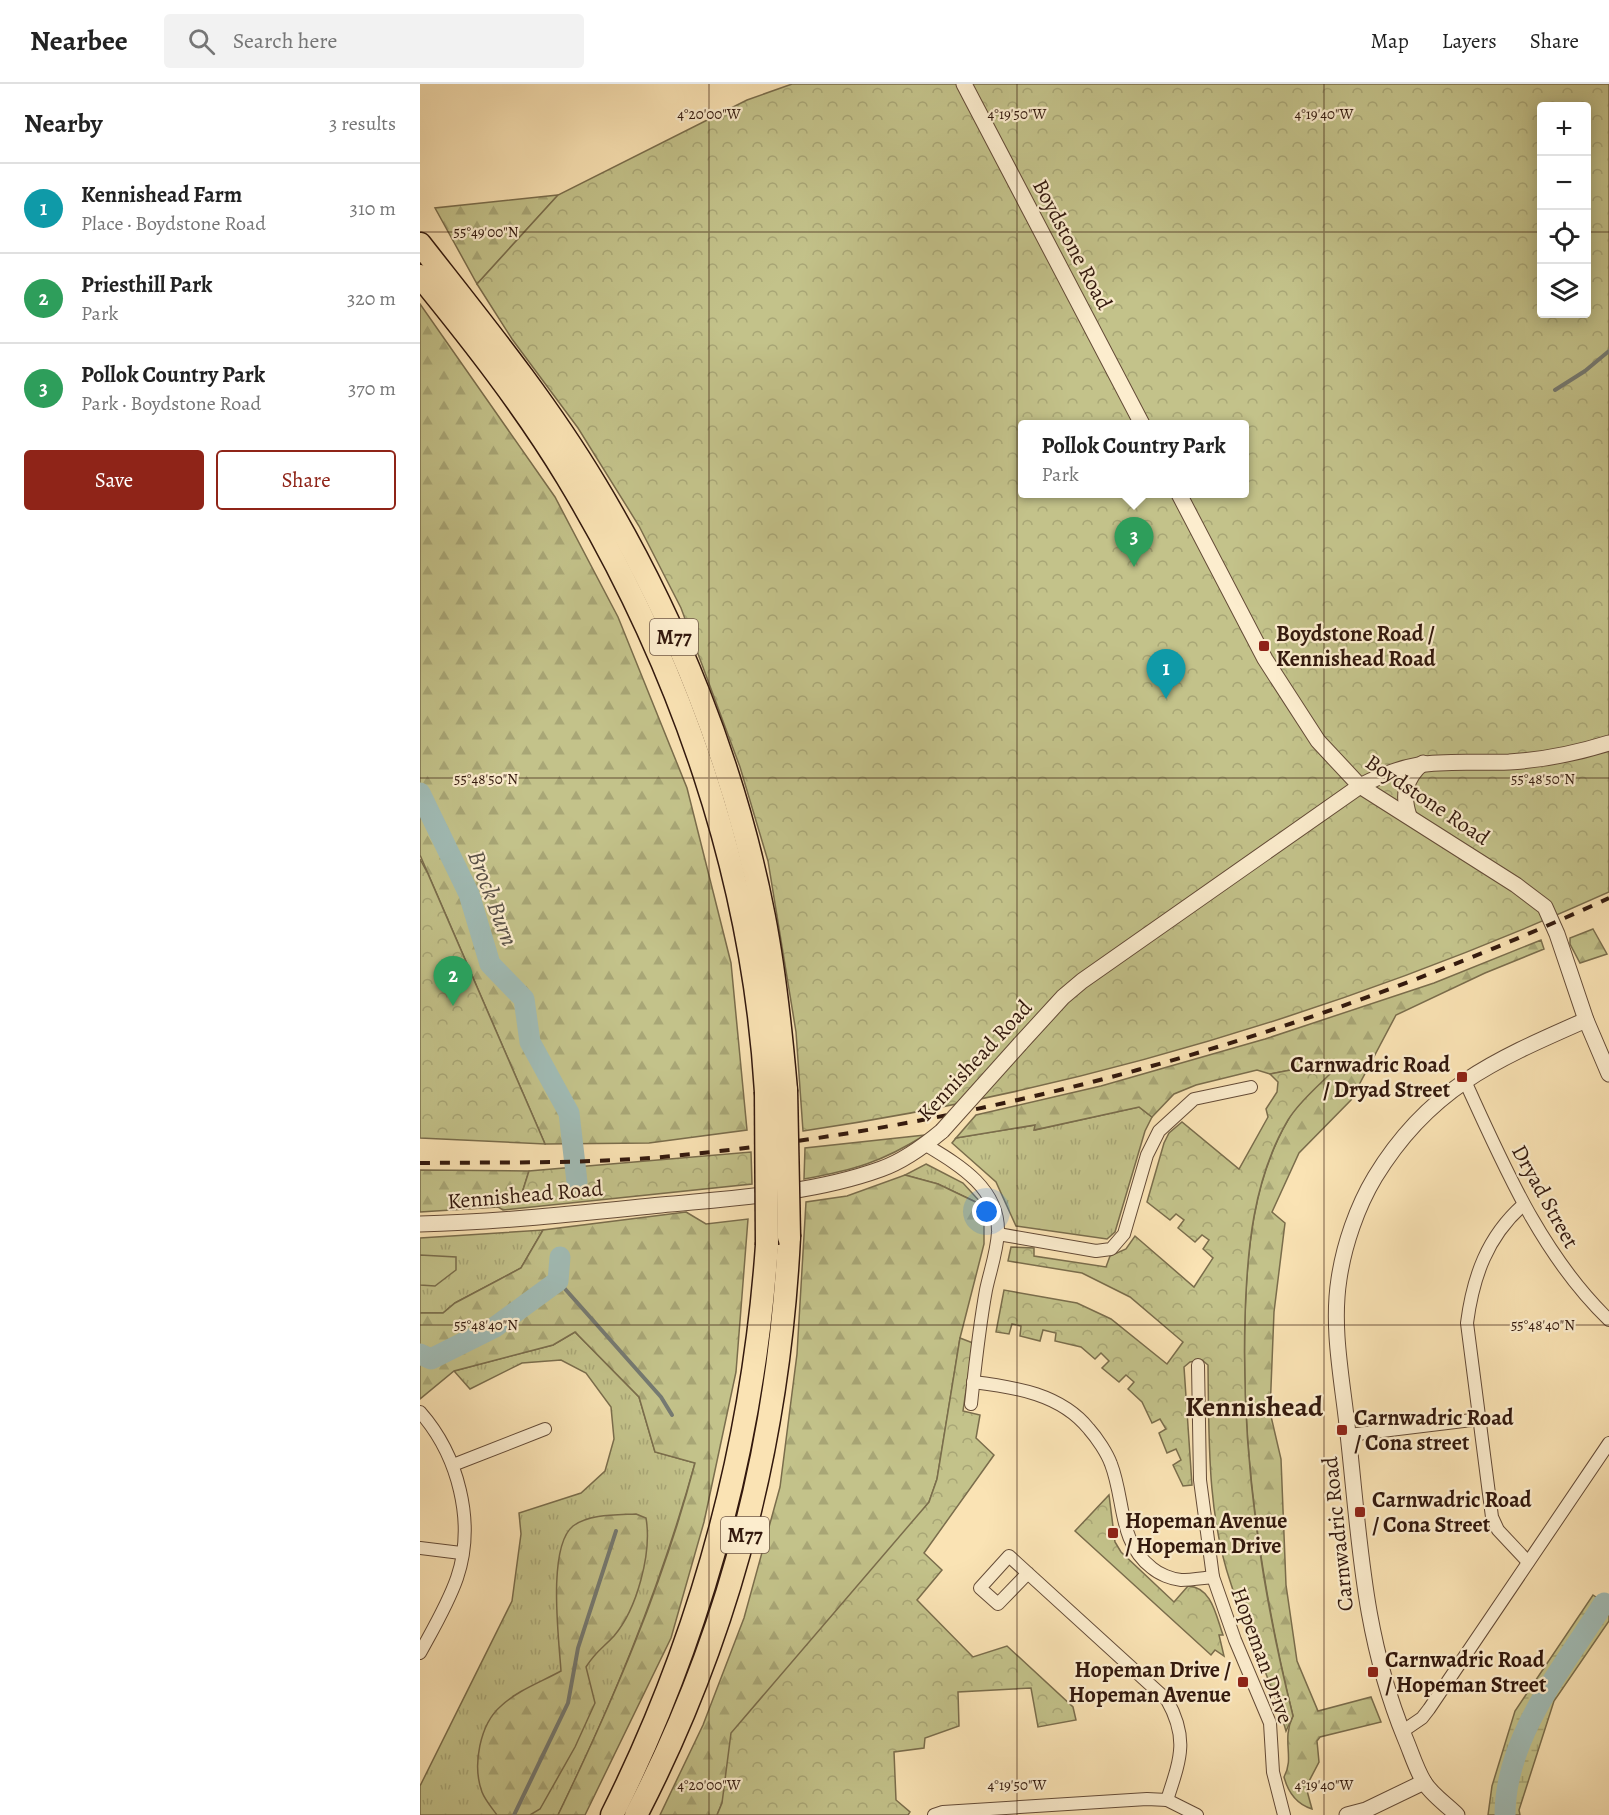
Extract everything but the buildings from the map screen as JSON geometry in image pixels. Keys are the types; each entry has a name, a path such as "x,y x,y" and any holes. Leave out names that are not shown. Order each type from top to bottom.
{"highway":[{"name":"M77","path":"420,244 531,388 595,484 645,575 680,650 737,806 758,893 776,996 776,1091 767,1245 750,1400 716,1552 679,1665 640,1757 612,1815"},
{"name":"M77","path":"420,276 505,386 566,476 634,597 674,686 714,803 740,904 776,1091 789,1237 775,1394 745,1536 706,1657 660,1770 636,1815"}],"street":[{"name":"Boydstone Road","path":"964,84 1140,420"},
{"name":"Boydstone Road","path":"1181,498 1280,686 1318,741 1360,786 1516,885 1545,907 1557,934 1586,1020 1609,1074"},
{"name":"Kennishead Road","path":"420,1224 554,1215 743,1196 807,1186 882,1169 926,1145 942,1131 1063,997 1082,981 1360,786 1396,769 1423,763 1537,759 1609,743"},
{"path":"1409,816 1405,804 1407,783 1413,771 1423,763"},
{"name":"Carnwadric Road","path":"1457,1815 1424,1782 1403,1731 1376,1651 1366,1607 1339,1360 1338,1280 1346,1245 1373,1179 1397,1144 1424,1113 1464,1079 1514,1052 1586,1020"},
{"name":"Dryad Street","path":"1464,1079 1523,1205 1556,1259 1609,1320"},
{"path":"998,1234 1096,1251 1111,1249 1120,1241 1126,1229 1147,1155 1159,1131 1194,1099 1251,1087"},
{"path":"926,1145 953,1161 980,1185 990,1200 997,1219 998,1234 986,1291 971,1404"},
{"path":"1523,1205 1508,1219 1488,1248 1470,1297 1467,1323 1492,1517 1498,1530 1528,1562"},
{"name":"Hopeman Drive","path":"1198,1365 1200,1480 1213,1577 1235,1640 1270,1723 1273,1772 1284,1815"},
{"path":"973,1382 1021,1388 1059,1404 1075,1416 1089,1428 1110,1462 1128,1542 1140,1558 1163,1575 1179,1580 1213,1577"},
{"path":"420,1412 453,1465 462,1507 458,1576 420,1653"},
{"path":"1348,1435 1479,1419"},
{"path":"453,1465 545,1429"},
{"path":"1403,1731 1422,1718 1609,1443"},
{"path":"420,1548 461,1553"},
{"path":"1028,1573 1167,1700 1179,1720 1180,1739 1179,1764 1167,1800"},
{"path":"1347,1815 1366,1810 1424,1782"},
{"path":"934,1815 943,1812 1101,1800 1167,1800 1197,1815"}],"green space":[{"path":"792,84 1609,84 1609,892 1512,934 1414,972 1214,1039 1113,1068 1010,1093 907,1114 803,1131 796,1032 768,861 740,767 681,608 639,526 578,428 512,339 477,284 558,195 747,100"},
{"path":"558,195 477,284 435,208"},
{"path":"420,304 555,497 618,617 687,788 731,963 747,1130 649,1143 545,1144 420,855"},
{"path":"420,859 428,874 545,1144 420,1138"},
{"path":"1593,929 1607,954 1580,963 1570,944 1570,938"},
{"path":"1541,940 1544,949 1485,973 1396,1015 1351,1100 1299,1153 1272,1212 1285,1223 1274,1312 1270,1412 1281,1459 1286,1585 1297,1661 1318,1711 1371,1697 1381,1722 1320,1737 1317,1741 1319,1762 1306,1787 1312,1809 1293,1797 1284,1777 1288,1763 1288,1733 1293,1716 1271,1618 1256,1519 1246,1419 1245,1319 1250,1242 1267,1167 1276,1143 1292,1114 1330,1073 1311,1066 1270,1074 1257,1070 1196,1085 1174,1094 1152,1117 1139,1107 1034,1130 1035,1125 956,1138 976,1115 1101,1086 1265,1039 1434,983"},
{"path":"1311,1066 1331,1073 1292,1114 1276,1143 1267,1166 1250,1241 1245,1317 1246,1418 1250,1468 1262,1568 1293,1716 1286,1731 1274,1694 1237,1603 1217,1531 1211,1476 1208,1365 1202,1360 1190,1362 1184,1367 1192,1485 1183,1486 1173,1465 1181,1460 1176,1449 1167,1453 1159,1433 1166,1429 1160,1419 1152,1423 1142,1402 1128,1389 1134,1382 1126,1375 1119,1382 1102,1368 1109,1361 1101,1353 1095,1359 1081,1347 1055,1341 1056,1333 1043,1330 1040,1341 1020,1336 1021,1326 1012,1324 1009,1334 996,1332 1004,1290 1077,1303 1111,1319 1167,1364 1183,1342 1130,1297 1082,1273 1008,1261 1011,1247 1034,1248 1034,1256 1106,1267 1110,1256 1126,1249 1135,1236 1194,1287 1213,1258 1203,1249 1209,1240 1202,1235 1195,1242 1178,1228 1184,1220 1176,1214 1170,1220 1147,1202 1169,1133 1182,1122 1239,1169 1268,1117 1266,1109 1277,1092 1278,1082 1270,1074"},
{"path":"1139,1107 1152,1117 1145,1131 1115,1232 1107,1239 1016,1226 996,1182 952,1143 956,1138 1035,1125 1035,1130"},
{"path":"925,1135 867,1164 804,1179 805,1148"},
{"path":"751,1152 752,1184 503,1210 498,1207 522,1193 529,1171"},
{"path":"926,1164 963,1183 984,1206 938,1184 905,1175"},
{"path":"420,1170 529,1171 522,1193 498,1207 420,1212"},
{"path":"905,1175 938,1184 984,1206 984,1244 960,1338 937,1479 929,1502 722,1803 717,1815 660,1815 703,1725 744,1618 780,1487 797,1354 806,1202 847,1196"},
{"path":"686,1212 706,1224 748,1219 736,1372 704,1522 671,1638 585,1815 558,1815 635,1642 668,1553 695,1463 655,1452 639,1397 575,1332 553,1345 454,1371 420,1399 420,1313 443,1313 455,1303 521,1268 543,1230"},
{"path":"543,1230 521,1268 455,1303 443,1313 420,1313 420,1238"},
{"path":"420,1255 456,1257 456,1270 435,1286 420,1285"},
{"path":"575,1332 639,1397 655,1452 695,1463 682,1508 635,1642 558,1815 420,1815 420,1786 512,1601 521,1534 519,1513 581,1493 605,1471 614,1439 611,1407 586,1373 561,1360 522,1363 470,1389 454,1371 553,1345"},
{"path":"960,1338 973,1343 963,1411 980,1415 976,1438 994,1455 924,1553 942,1570 917,1600 973,1657 1007,1646 1073,1707 1076,1720 1038,1727 1031,1688 958,1692 959,1726 925,1738 924,1748 894,1752 896,1800 910,1812 908,1815 717,1815 722,1803 731,1733 929,1502 937,1479"},
{"path":"1109,1495 1115,1542 1121,1552 1174,1602 1188,1586 1203,1591 1218,1619 1223,1635 1219,1635 1224,1656 1215,1650 1211,1655 1075,1531"},
{"path":"636,1514 646,1518 647,1547 641,1580 630,1611 622,1625 586,1667 595,1703 575,1747 540,1809 530,1815 497,1815 483,1795 479,1781 480,1746 488,1723 501,1706 522,1691 561,1671 556,1595 560,1553 565,1537 573,1526 587,1519"},
{"path":"1593,1595 1609,1606 1609,1621 1554,1701 1519,1810 1520,1815 1488,1815 1492,1786 1515,1711"}],"waterway":[{"path":"1555,390 1585,371 1609,351"},
{"name":"Brock Burn","path":"420,793 469,894 490,964 524,999 530,1042 569,1113 577,1182"},
{"name":"Brock Burn","path":"420,1354 431,1359 495,1327 558,1281 560,1257"},
{"path":"558,1281 661,1397 672,1415"},
{"path":"514,1815 568,1703 578,1648 616,1531"},
{"path":"1505,1815 1508,1786 1515,1758 1526,1730 1555,1677 1604,1603"}],"railway":[{"path":"420,1163 578,1161 673,1156 794,1142 914,1122 1033,1096 1152,1066 1269,1031 1384,991 1498,947 1609,898"}],"place":[{"name":"Pollok Country Park","path":"1134,567"},
{"name":"Boydstone Road / Kennishead Road","path":"1264,646"},
{"name":"Kennishead Farm","path":"1166,699"},
{"name":"Priesthill Park","path":"453,1006"},
{"name":"Carnwadric Road / Dryad Street","path":"1462,1077"},
{"name":"Carnwadric Road / Cona street","path":"1342,1430"},
{"name":"Carnwadric Road / Cona Street","path":"1360,1512"},
{"name":"Hopeman Avenue / Hopeman Drive","path":"1113,1533"},
{"name":"Carnwadric Road / Hopeman Street","path":"1373,1672"},
{"name":"Hopeman Drive / Hopeman Avenue","path":"1243,1682"}],"district":[{"name":"Kennishead","path":"1254,1406"}]}
